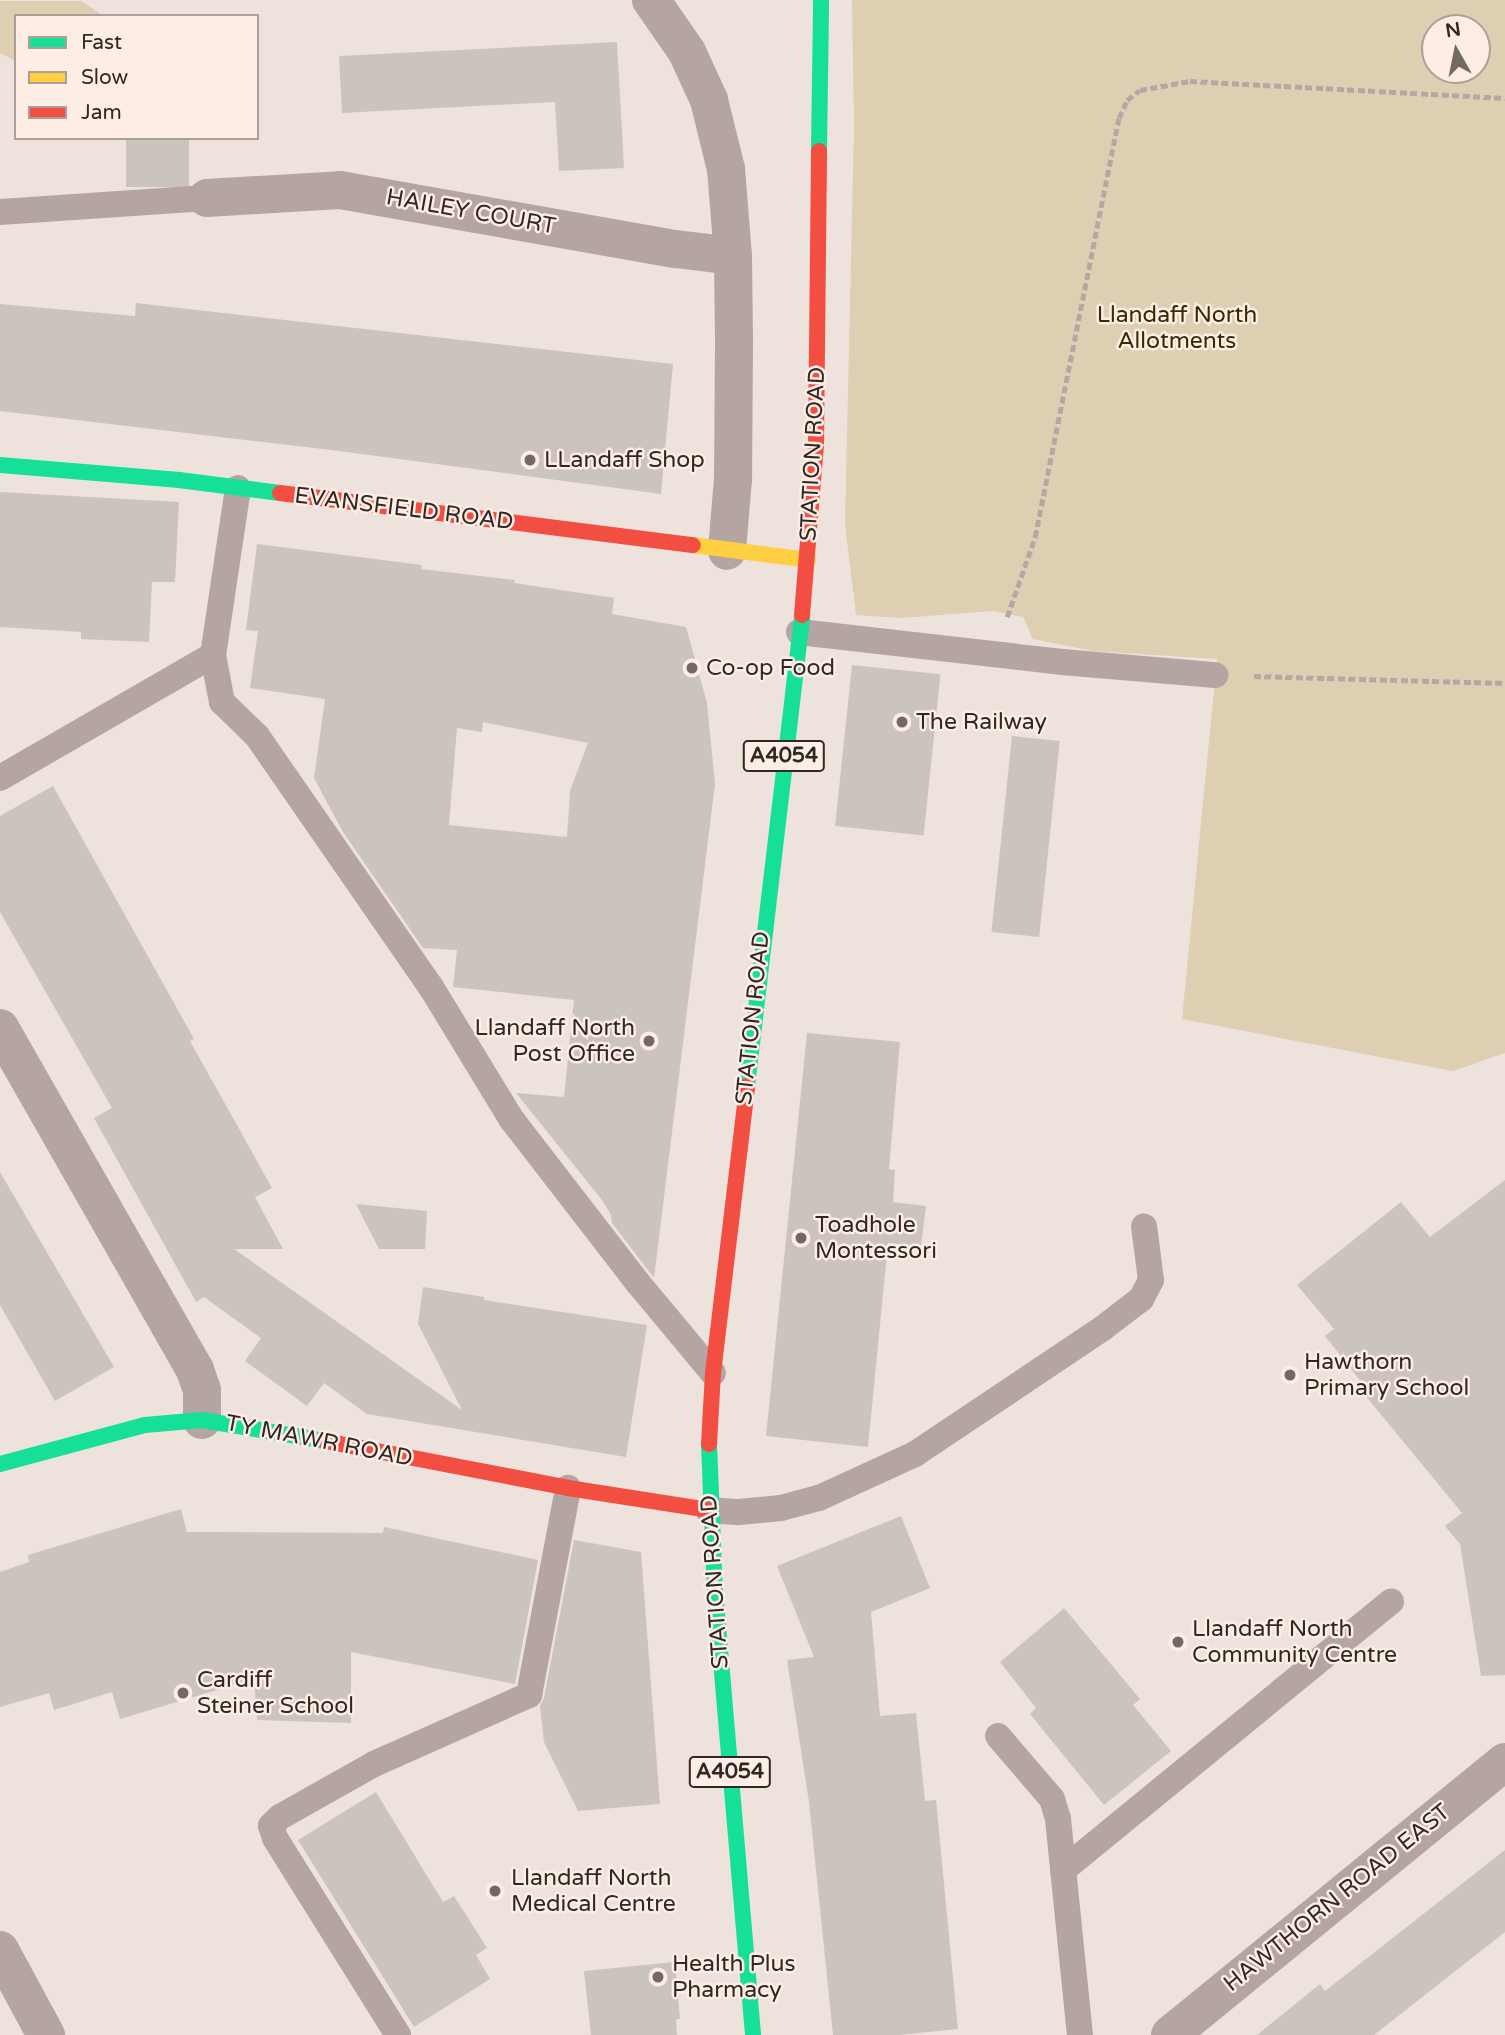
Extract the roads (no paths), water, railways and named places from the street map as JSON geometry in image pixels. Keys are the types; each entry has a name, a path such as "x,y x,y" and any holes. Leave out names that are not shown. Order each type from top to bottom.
{"main road":[{"name":"STATION ROAD","path":"753,2035 708,1510 713,1373 808,560 816,430 821,0"},
{"name":"EVANSFIELD ROAD","path":"0,466 237,488 808,560"},
{"path":"0,1464 145,1425 201,1420"},
{"name":"TY MAWR ROAD","path":"201,1420 227,1422 568,1488 708,1510"}],"street":[{"path":"651,0 687,52 709,100 726,169 733,256 733,479 727,551"},
{"name":"HAILEY COURT","path":"207,198 340,190 676,249 733,256"},
{"name":"TY MAWR ROAD","path":"0,1028 195,1370 202,1390 201,1420"},
{"name":"HAWTHORN ROAD EAST","path":"1170,2035 1505,1762"},
{"path":"0,1950 46,2035"}],"lane":[{"path":"0,212 207,198"},
{"path":"237,488 213,656 222,702 265,747 431,987 512,1120 713,1373"},
{"path":"799,632 997,655 1215,675"},
{"path":"0,778 213,656"},
{"path":"708,1510 739,1512 781,1508 856,1482 915,1454 1104,1328 1141,1299 1151,1280 1144,1226"},
{"path":"398,2035 275,1838 271,1826 280,1817 374,1763 529,1695 568,1488"},
{"path":"1063,1870 1391,1602"},
{"path":"998,1736 1052,1799 1058,1819 1080,2035"}],"place":[{"name":"LLandaff Shop","path":"530,460"},
{"name":"Co-op Food","path":"692,668"},
{"name":"The Railway","path":"902,722"},
{"name":"Llandaff North Post Office","path":"649,1041"},
{"name":"Toadhole Montessori","path":"801,1238"},
{"name":"Hawthorn Primary School","path":"1290,1375"},
{"name":"Llandaff North Community Centre","path":"1178,1642"},
{"name":"Cardiff Steiner School","path":"183,1693"},
{"name":"Llandaff North Medical Centre","path":"495,1891"},
{"name":"Health Plus Pharmacy","path":"658,1977"}],"park label":[{"name":"Llandaff North Allotments","path":"1177,328"}]}
